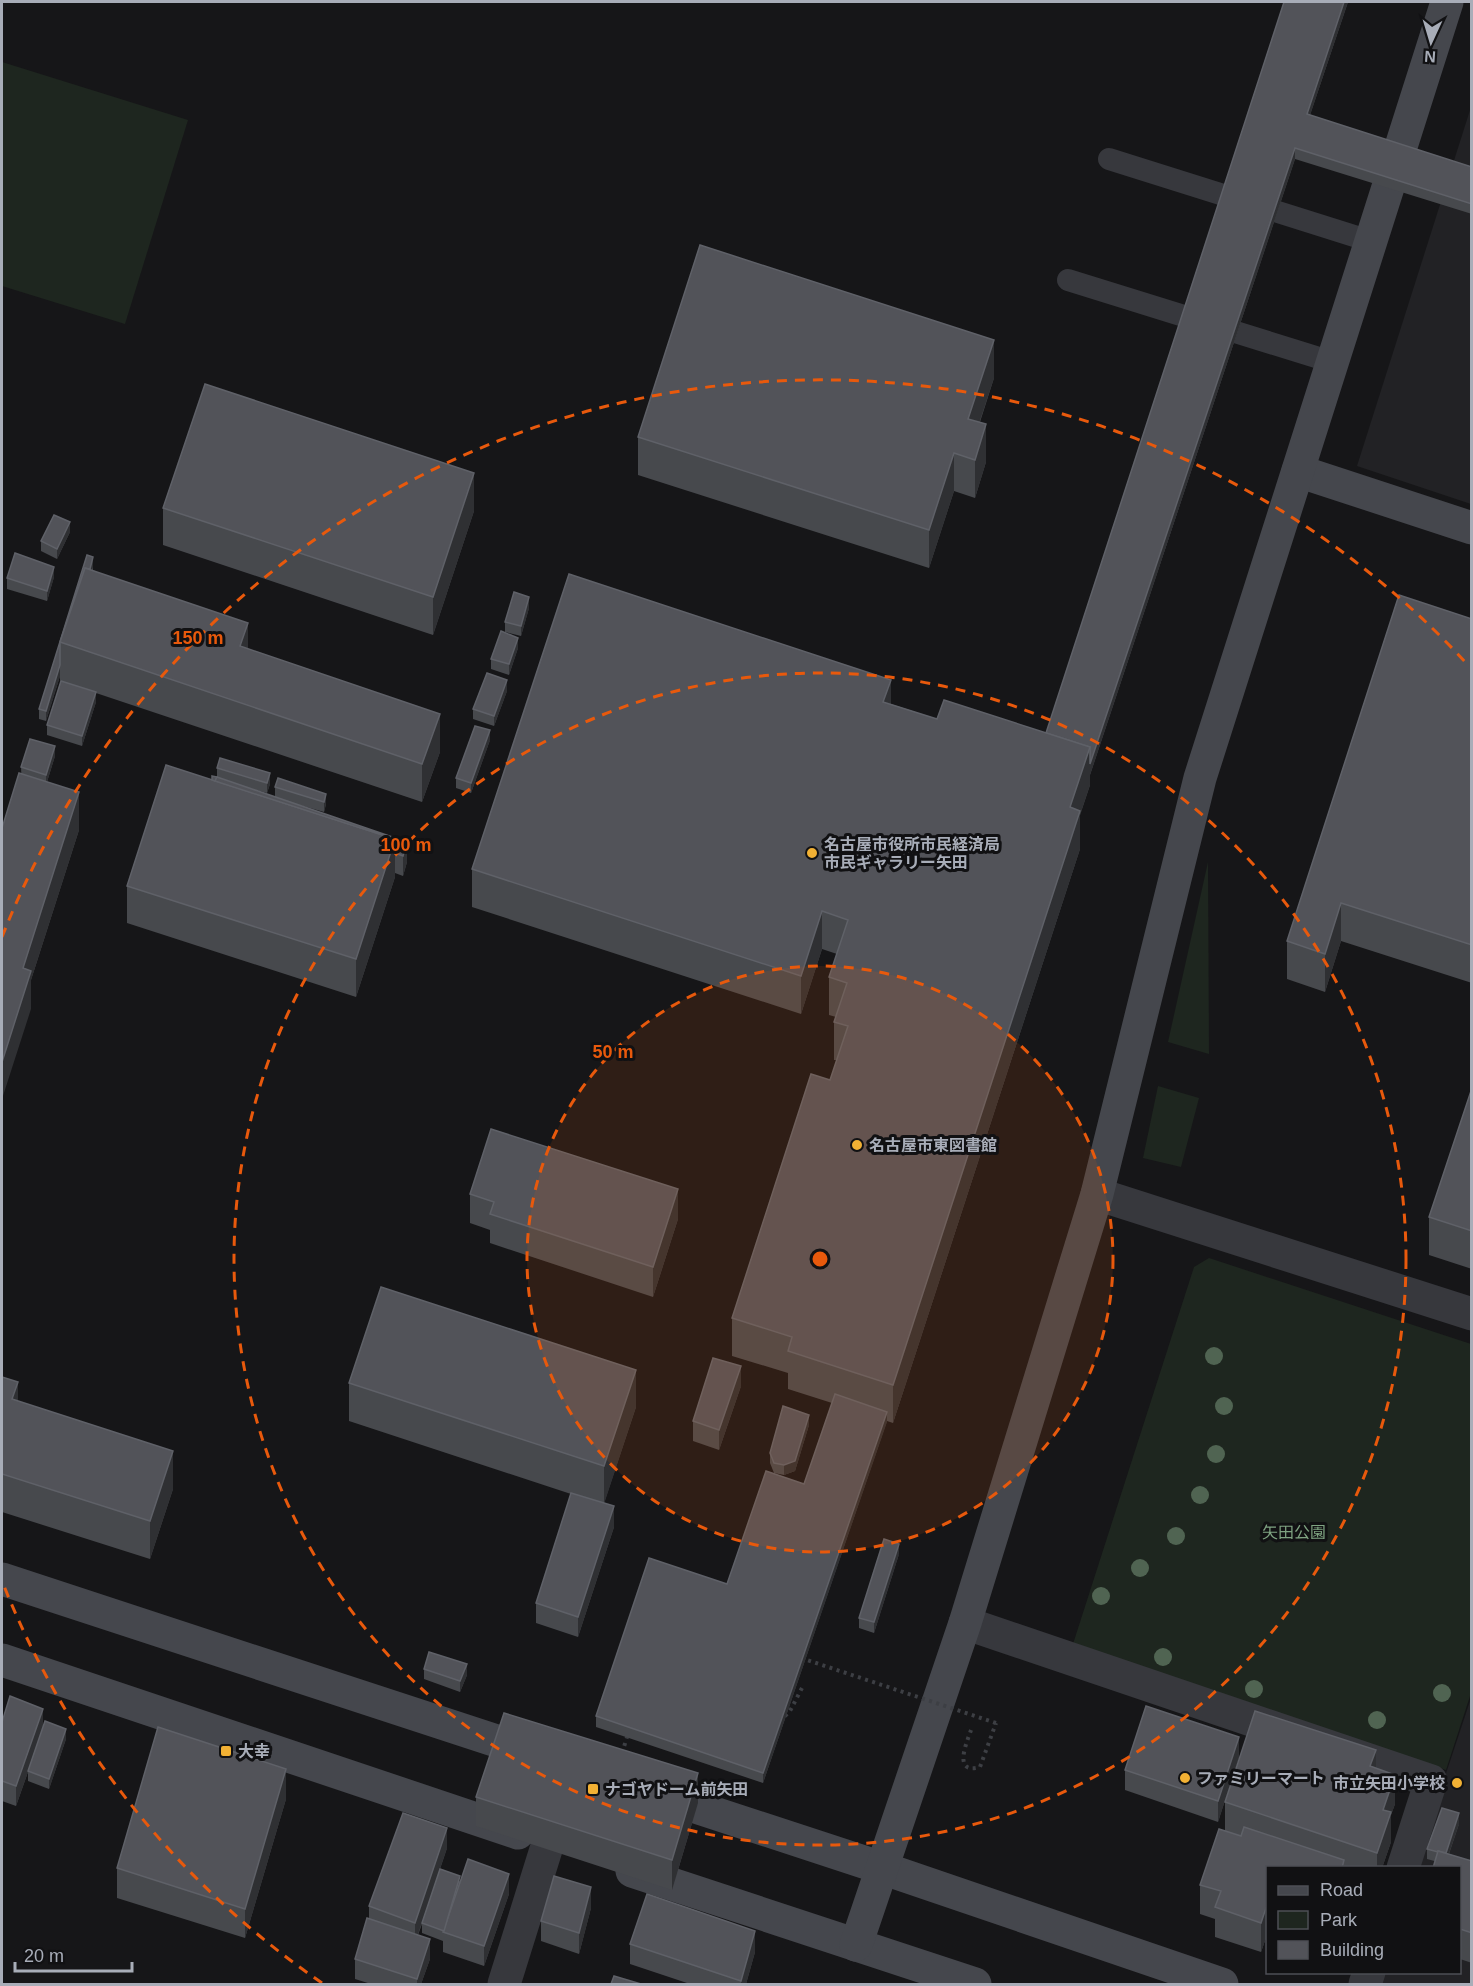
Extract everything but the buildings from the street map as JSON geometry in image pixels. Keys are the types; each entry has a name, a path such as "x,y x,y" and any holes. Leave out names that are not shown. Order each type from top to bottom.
{"street":[{"path":"856,1945 964,1623 1097,1194 1200,778 1447,2"},
{"path":"1298,471 1472,528"},
{"path":"1097,1194 1472,1314"},
{"path":"2,1579 567,1765"},
{"path":"964,1623 1431,1781 1404,1866"},
{"path":"2,1660 559,1847 504,1984"},
{"path":"621,1773 882,1868 1222,1984"},
{"path":"603,1862 975,1984"}],"lane":[{"path":"1109,159 1370,241"},
{"path":"1068,280 1332,362"}],"path":[{"path":"790,1654 996,1723 984,1759 980,1767 973,1769 967,1767 963,1761 971,1730"},
{"path":"782,1719 790,1711 803,1686"},
{"path":"621,1773 630,1728"}],"shaded area":[{"path":"1471,107 1471,504 1357,466"},
{"name":"市立矢田小学校","path":"1471,1698 1471,1984 1376,1984 1380,1974 1461,1974 1461,1866 1415,1866"}],"green space":[{"path":"2,62 188,120 125,324 2,286"},
{"path":"1208,862 1209,1054 1168,1042"},
{"path":"1158,1086 1199,1098 1181,1167 1143,1158"},
{"name":"矢田公園","path":"1209,1258 1471,1344 1471,1693 1446,1770 1073,1644 1194,1267"}],"place":[{"name":"名古屋市役所市民経済局 市民ギャラリー矢田","path":"812,853"},
{"name":"名古屋市東図書館","path":"857,1145"},
{"name":"大幸","path":"226,1751"},
{"name":"ファミリーマート","path":"1185,1778"},
{"name":"市立矢田小学校","path":"1457,1783"},
{"name":"ナゴヤドーム前矢田","path":"593,1789"}]}
